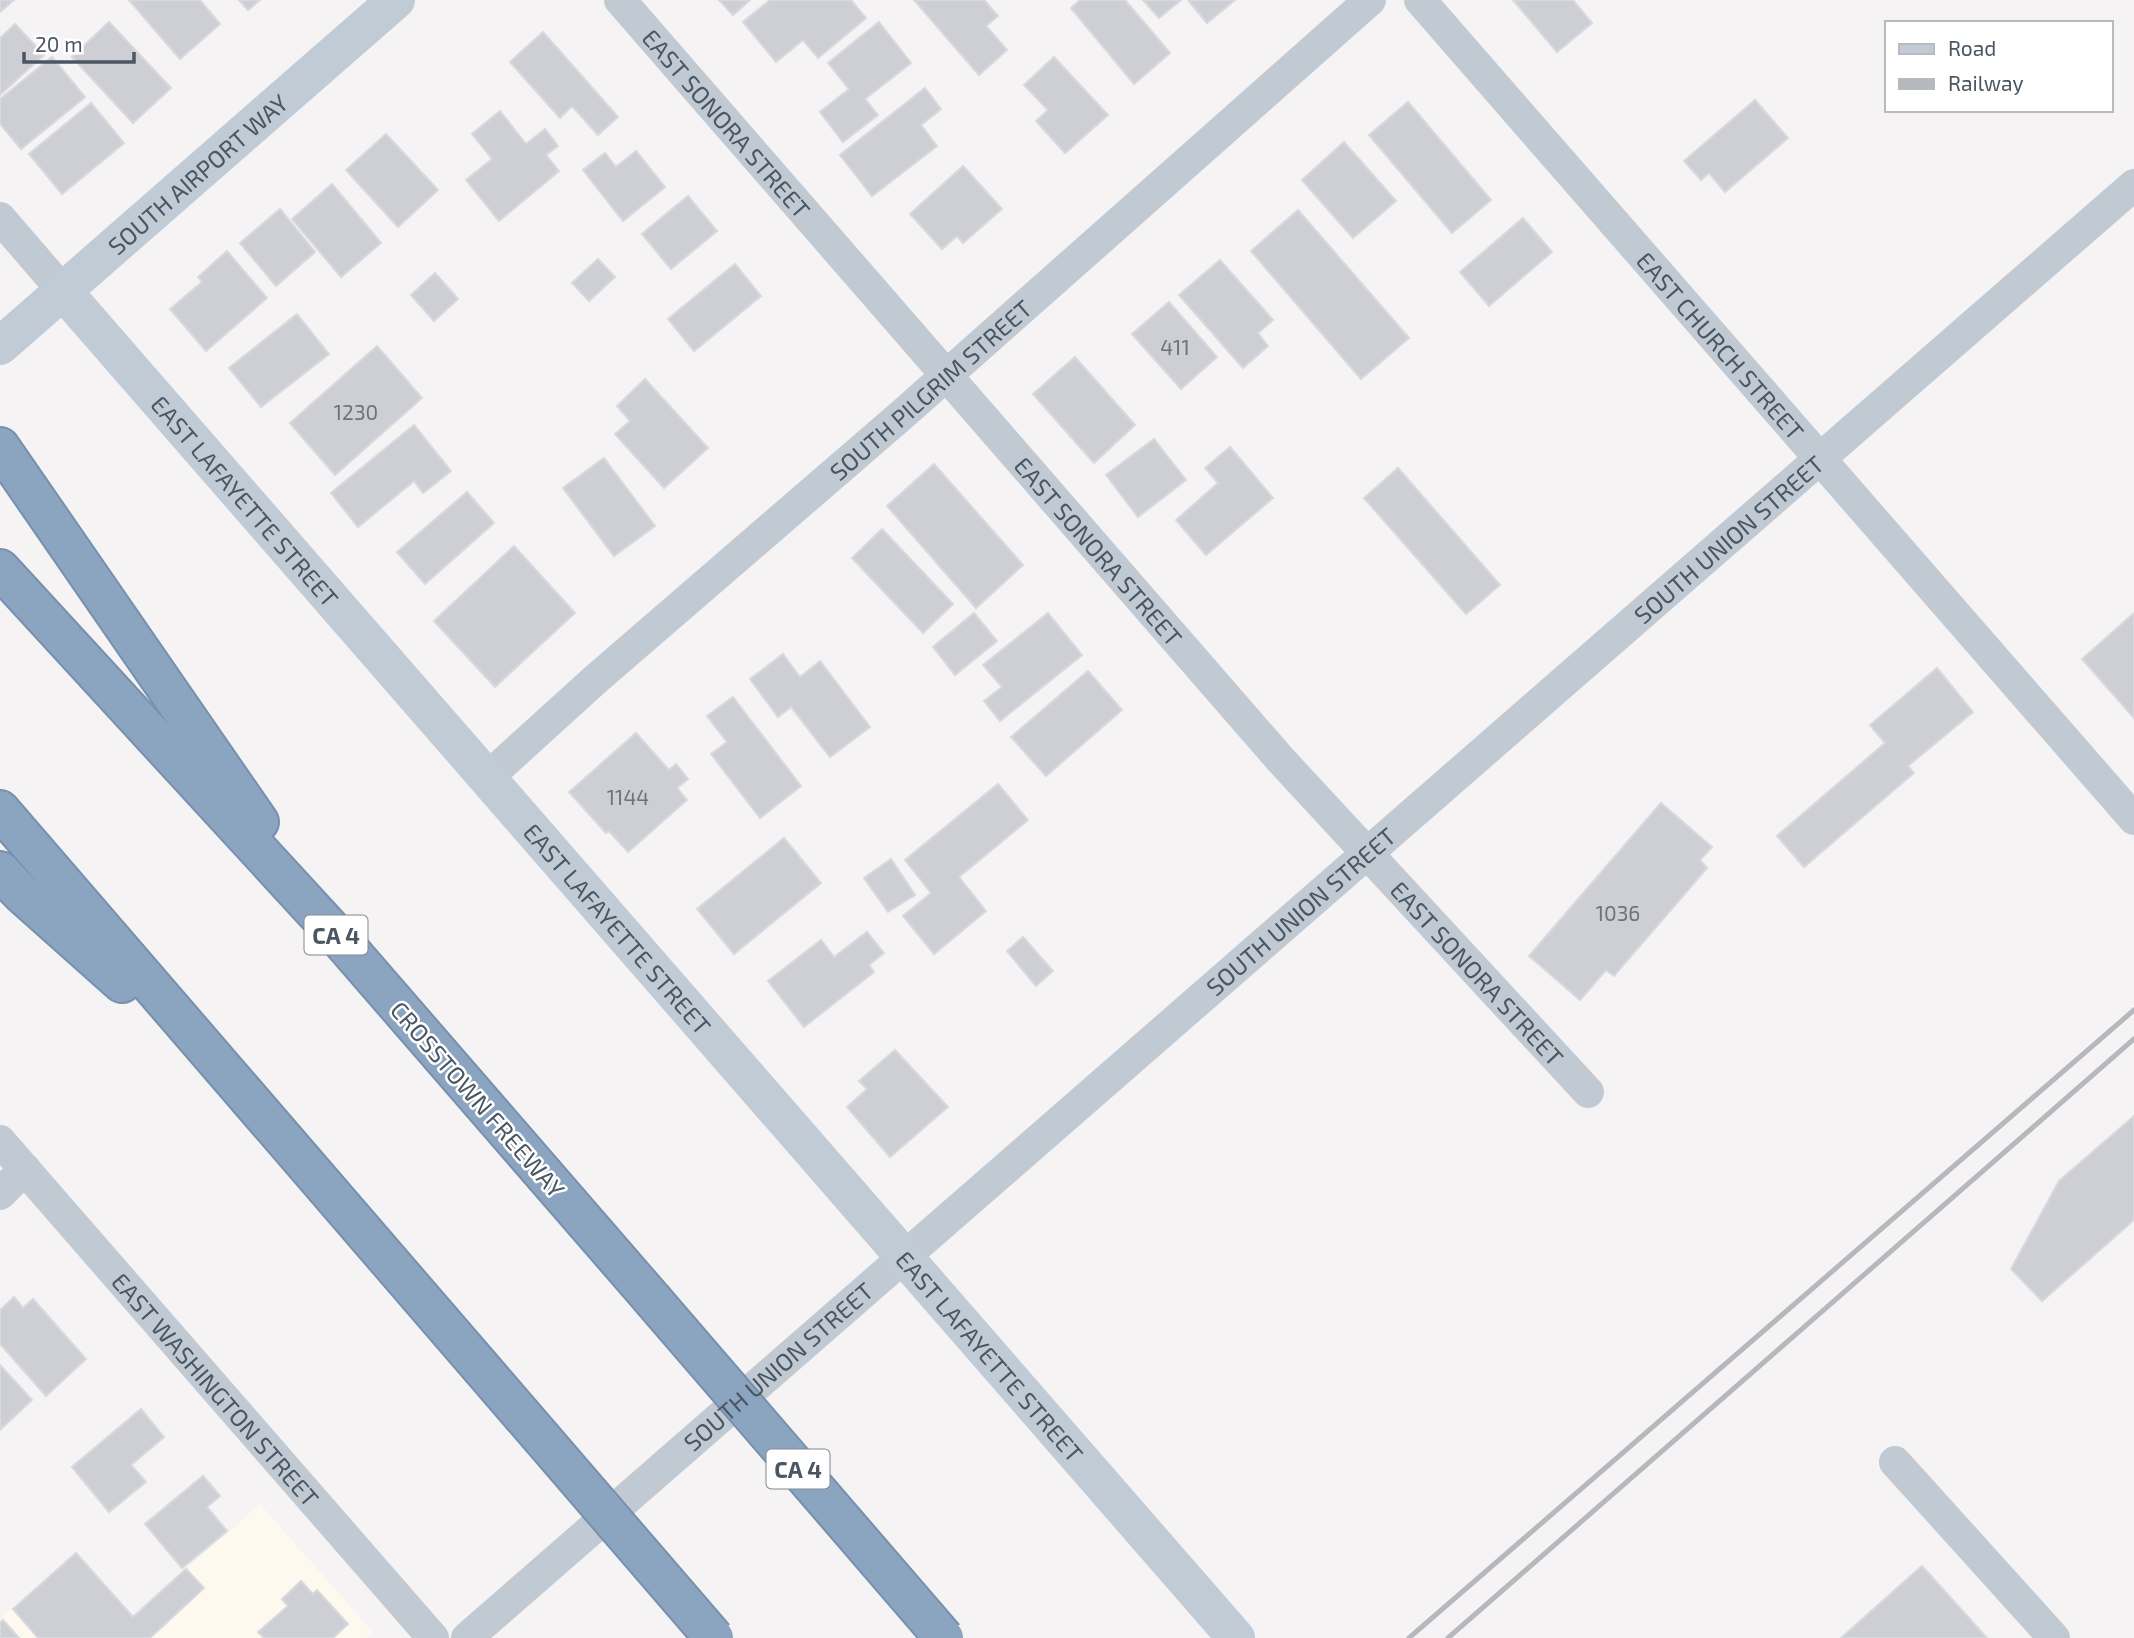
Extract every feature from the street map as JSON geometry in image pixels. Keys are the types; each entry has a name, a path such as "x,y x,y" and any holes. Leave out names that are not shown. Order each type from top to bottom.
{"highway":[{"path":"0,447 340,939"},
{"name":"CROSSTOWN FREEWAY","path":"5,575 340,939 944,1638"},
{"path":"0,810 714,1638"},
{"path":"0,871 22,894 229,1078"}],"street":[{"name":"SOUTH AIRPORT WAY","path":"0,346 396,0"},
{"name":"EAST SONORA STREET","path":"620,0 1280,759 1588,1092"},
{"name":"SOUTH PILGRIM STREET","path":"488,777 596,679 894,422 1370,0"},
{"name":"EAST CHURCH STREET","path":"1419,0 2134,819"},
{"name":"SOUTH UNION STREET","path":"467,1638 902,1256 1367,855 2134,185"},
{"name":"EAST LAFAYETTE STREET","path":"0,218 1236,1638"},
{"name":"EAST WASHINGTON STREET","path":"0,1141 433,1638"},
{"path":"0,1194 24,1169"},
{"path":"1895,1462 2054,1638"}],"shaded area":[{"path":"260,1504 373,1632 366,1638 0,1638 0,1619 76,1553 133,1616"}],"building":[{"path":"0,0 14,0 0,12"},
{"path":"129,0 200,0 220,24 180,59"},
{"path":"239,0 260,0 248,10"},
{"path":"719,0 750,0 733,15"},
{"path":"770,0 851,0 866,18 818,58 803,40 776,62 743,22"},
{"path":"914,0 984,0 998,16 986,26 1007,50 979,75"},
{"path":"1080,0 1125,0 1170,53 1134,84 1071,8"},
{"path":"1143,0 1181,0 1159,18"},
{"path":"1188,0 1235,0 1207,23"},
{"path":"1513,0 1573,0 1592,23 1557,52"},
{"path":"109,22 171,88 133,123 72,57"},
{"path":"879,22 911,63 865,99 878,115 843,142 820,112 849,89 828,63"},
{"path":"15,24 44,55 0,95 0,38"},
{"path":"543,32 618,117 598,135 572,106 560,118 510,62"},
{"path":"52,57 85,97 21,149 0,124 0,99"},
{"path":"1054,57 1108,115 1065,153 1036,121 1048,110 1024,85"},
{"path":"925,88 941,109 921,125 937,146 872,196 840,155"},
{"path":"1755,100 1788,138 1725,192 1709,173 1701,180 1684,161"},
{"path":"1408,102 1491,200 1452,233 1369,135"},
{"path":"91,103 124,143 62,194 29,154"},
{"path":"500,111 526,144 545,129 558,146 546,155 559,171 499,221 466,180 492,159 472,134"},
{"path":"386,134 438,190 398,227 346,170"},
{"path":"1344,142 1396,201 1353,238 1302,180"},
{"path":"636,151 665,187 623,221 583,170 605,153 616,167"},
{"path":"963,166 1002,209 963,243 957,236 942,249 910,214"},
{"path":"332,184 381,243 341,277 292,219"},
{"path":"688,196 717,231 671,269 642,234"},
{"path":"280,209 315,252 276,286 240,243"},
{"path":"1298,210 1409,338 1361,379 1251,251"},
{"path":"1523,218 1552,252 1489,306 1460,272"},
{"path":"227,251 267,298 206,351 170,309 202,282 198,277"},
{"path":"598,259 615,277 589,301 572,283"},
{"path":"1220,260 1273,320 1258,333 1268,346 1243,368 1179,295"},
{"path":"735,264 761,296 694,351 668,319"},
{"path":"435,273 458,299 434,321 411,295"},
{"path":"1169,302 1217,357 1181,389 1132,334"},
{"path":"297,314 329,354 261,407 229,368"},
{"path":"377,346 422,398 335,475 290,423"},
{"path":"1075,357 1135,425 1094,463 1033,394"},
{"path":"645,379 708,448 664,488 615,434 630,421 617,406"},
{"path":"414,425 451,471 423,493 414,481 358,527 331,493"},
{"path":"1154,439 1186,480 1138,517 1106,475"},
{"path":"1230,447 1273,498 1206,555 1176,520 1218,483 1205,468"},
{"path":"604,458 655,526 614,556 563,488"},
{"path":"934,464 1023,565 976,608 887,506"},
{"path":"1398,468 1500,585 1466,614 1364,498"},
{"path":"467,492 494,523 425,584 397,552"},
{"path":"882,529 953,604 923,633 852,558"},
{"path":"514,546 575,613 495,687 434,621"},
{"path":"974,613 997,641 955,675 933,647"},
{"path":"1048,613 1082,655 1000,721 984,701 1002,687 983,665"},
{"path":"2134,613 2134,718 2082,659"},
{"path":"783,654 800,677 820,661 870,727 830,757 791,707 778,717 750,679"},
{"path":"1937,668 1973,712 1908,766 1914,773 1804,867 1777,836 1885,743 1870,725"},
{"path":"1088,671 1122,710 1046,776 1011,737"},
{"path":"733,697 801,786 760,818 711,754 727,742 707,716"},
{"path":"636,733 669,770 676,764 688,779 677,788 687,800 628,852 609,831 606,833 569,792"},
{"path":"998,784 1028,820 959,877 986,911 934,954 903,916 931,893 905,860"},
{"path":"1661,803 1712,847 1700,860 1707,868 1614,976 1606,970 1580,1000 1529,956"},
{"path":"784,838 821,883 734,954 697,909"},
{"path":"891,859 915,895 888,912 864,878"},
{"path":"867,932 884,953 869,965 874,972 804,1027 768,981 821,940 834,957"},
{"path":"1023,937 1053,971 1036,986 1007,951"},
{"path":"895,1050 948,1107 890,1157 847,1107 867,1089 859,1081"},
{"path":"2134,1116 2134,1220 2042,1301 2011,1269 2059,1181"},
{"path":"14,1297 23,1308 33,1299 86,1359 46,1396 0,1344 0,1310"},
{"path":"0,1365 32,1400 0,1430"},
{"path":"141,1409 164,1437 131,1465 146,1482 109,1512 72,1467"},
{"path":"203,1476 220,1496 207,1507 227,1531 182,1568 145,1524"},
{"path":"76,1553 133,1617 186,1569 204,1588 150,1638 38,1638 13,1609"},
{"path":"1922,1566 1987,1638 1841,1638"},
{"path":"301,1581 313,1594 317,1590 348,1624 333,1638 264,1638 258,1632 288,1606 282,1599"},
{"path":"3,1620 19,1638 0,1638 0,1623"}],"railway":[{"path":"1409,1638 2134,1010"},
{"path":"1448,1638 2134,1039"}]}
